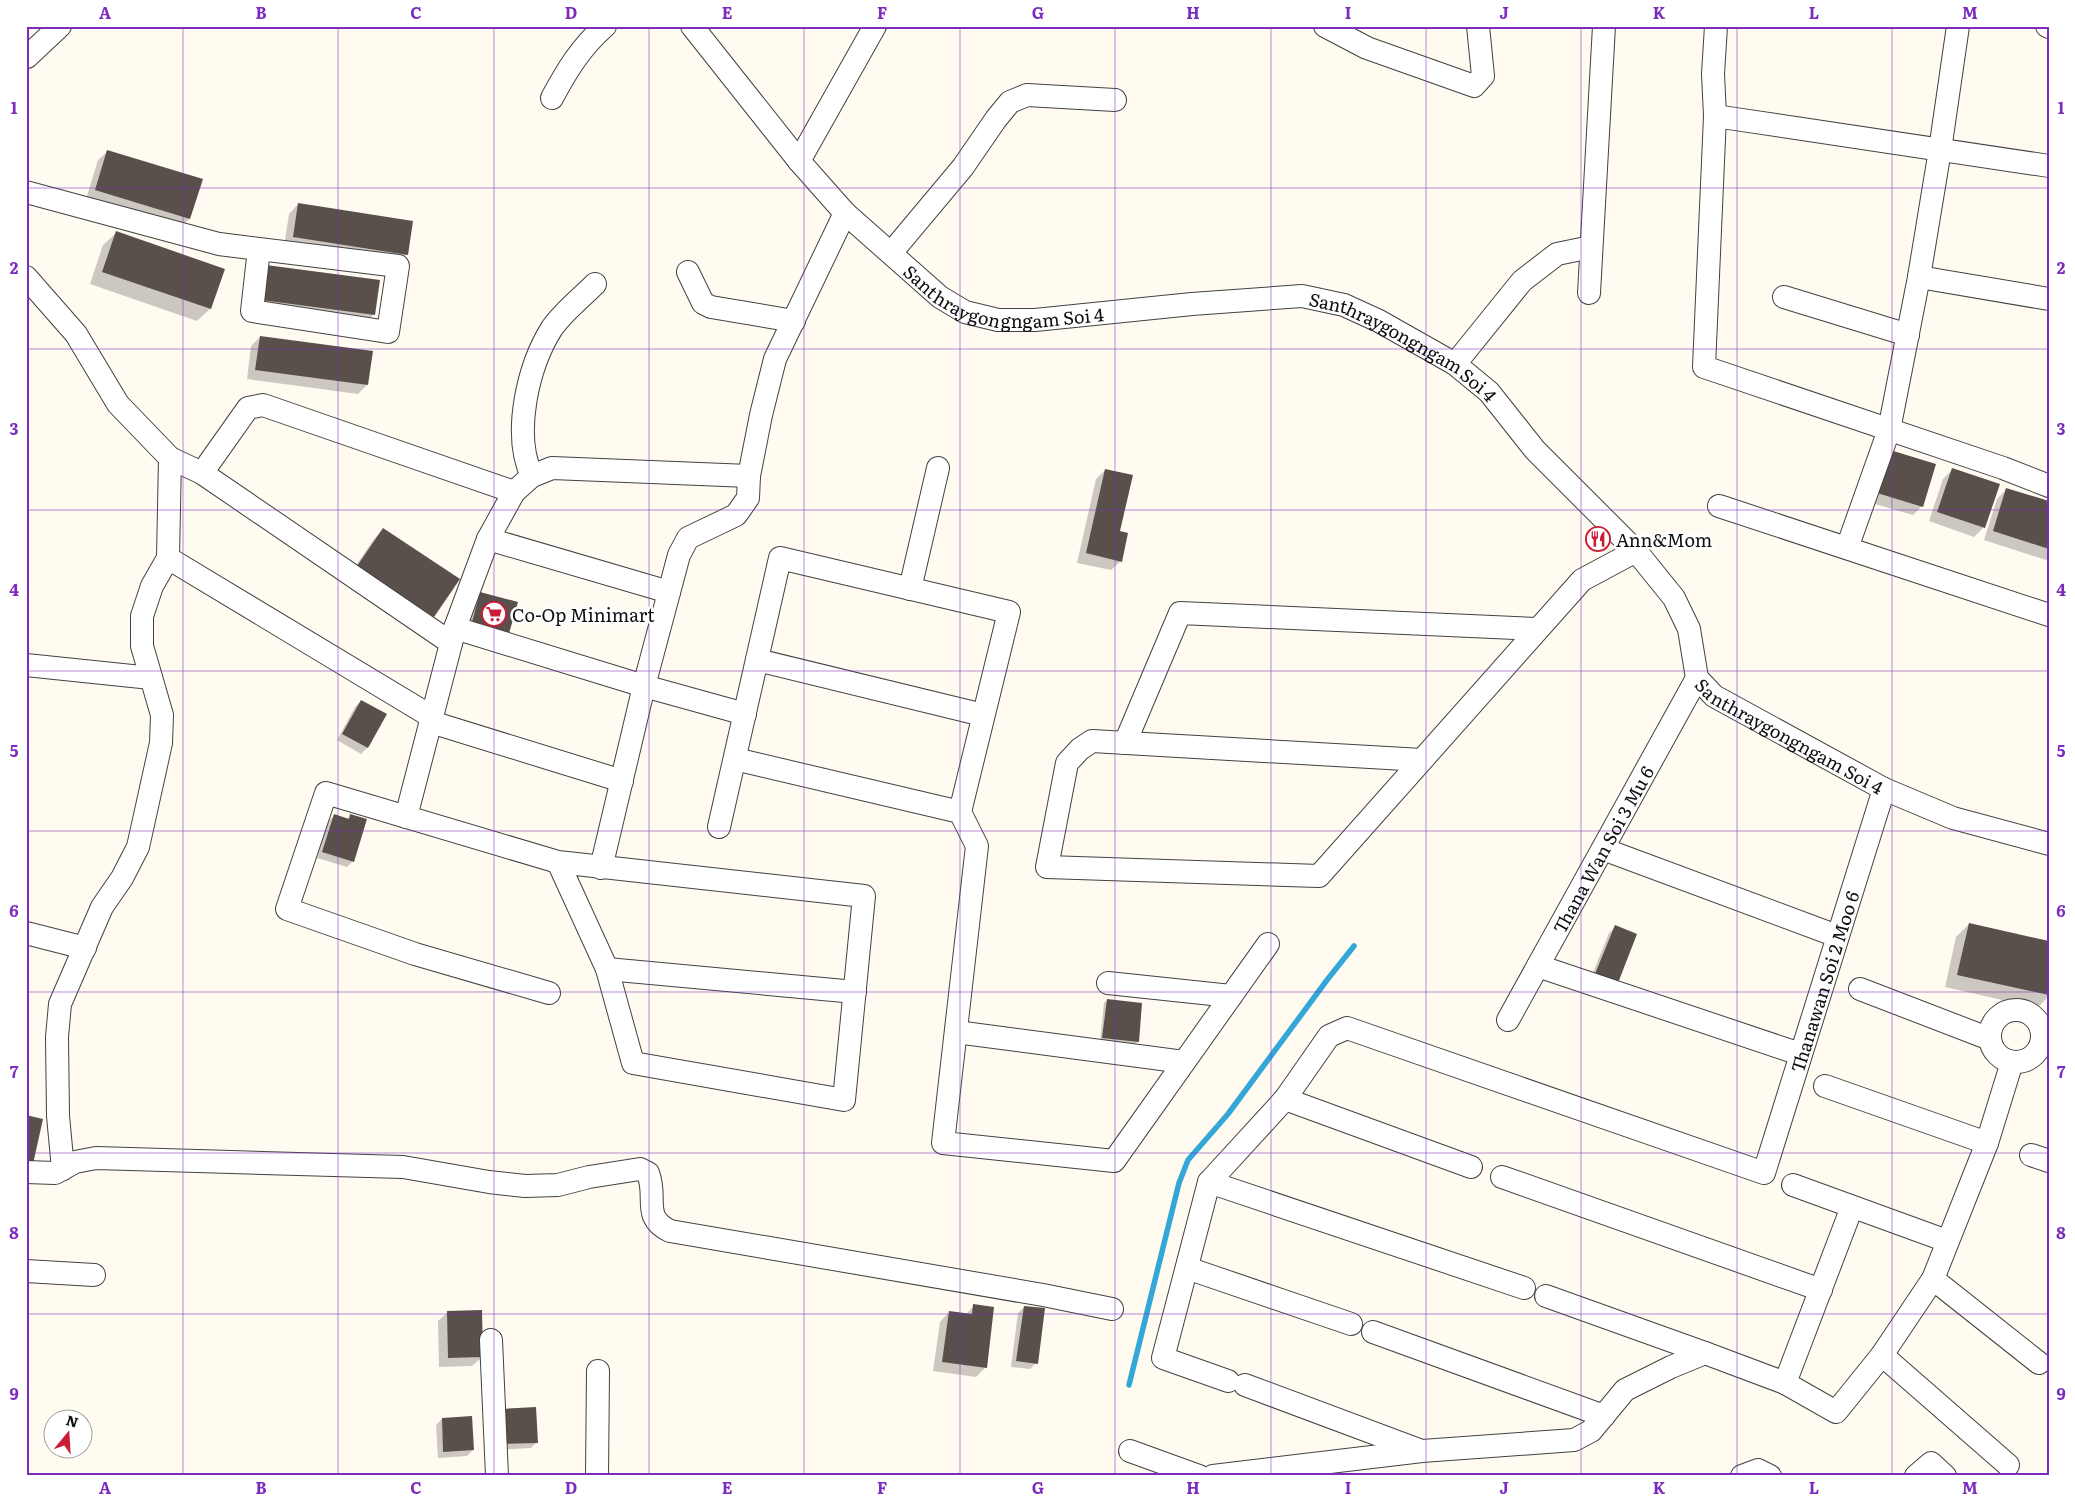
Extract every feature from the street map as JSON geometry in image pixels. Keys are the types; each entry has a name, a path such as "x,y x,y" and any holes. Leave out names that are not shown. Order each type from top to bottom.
{"street":[{"path":"29,43 60,26"},
{"path":"552,98 570,64 594,36 606,26"},
{"name":"Santhraygongngam Soi 4","path":"692,26 799,162 845,213 940,296 965,312 998,320 1035,320 1192,304 1302,296 1344,305 1379,321 1455,364 1489,392 1535,450 1636,550 1674,598 1689,629 1697,678 1714,696 1884,788 1953,818 2049,844"},
{"path":"799,162 875,26"},
{"path":"1325,26 1368,48 1474,86 1483,76 1478,26"},
{"path":"1589,293 1604,26"},
{"path":"1716,26 1713,74 1715,116 1704,367 2003,468 2049,486"},
{"path":"1847,548 1889,430 1919,277 1958,26"},
{"path":"891,253 963,167 1010,102 1027,95 1115,100"},
{"path":"1715,116 2049,166"},
{"path":"26,192 219,244 398,266 388,332 252,311 259,249"},
{"path":"601,868 644,686 679,555 688,538 736,515 748,498 749,476 761,415 775,360 845,213"},
{"path":"1455,364 1522,281 1557,254 1591,247"},
{"path":"688,272 703,304 711,307 794,320"},
{"path":"26,277 76,334 118,404 170,458 202,473 453,636 745,714"},
{"path":"1919,277 2049,298"},
{"path":"532,476 526,463 522,430 528,392 540,350 553,327 595,284"},
{"path":"1784,296 1908,335"},
{"path":"202,473 248,408 263,405 514,492"},
{"path":"63,1169 58,1116 57,1038 60,1004 102,906 122,878 138,847 161,743 162,715 142,646 142,616 152,586 168,558 170,458"},
{"path":"406,817 453,636 488,540 514,492 532,476 552,468 749,476"},
{"path":"910,589 938,468"},
{"path":"1720,506 2049,615"},
{"path":"488,540 669,592"},
{"path":"1422,760 1092,741 1080,749 1067,763 1047,867 1319,876 1582,580 1636,550"},
{"path":"168,558 432,720 622,781"},
{"path":"719,827 780,558 1008,612 960,812 977,846 943,1143 1114,1161 1268,944"},
{"path":"1126,743 1180,613 1537,629"},
{"path":"757,660 984,716"},
{"path":"26,665 152,678"},
{"name":"Thana Wan Soi 3 Mu 6","path":"1508,1020 1697,678"},
{"path":"735,759 960,812"},
{"name":"Thanawan Soi 2 Moo 6","path":"1285,1099 1329,1036 1347,1028 1764,1173 1884,788"},
{"path":"549,992 415,954 288,909 326,793 558,862 864,896 844,1100 633,1063 607,969 558,862"},
{"path":"1603,849 1837,936"},
{"path":"26,932 85,948"},
{"path":"1538,966 1800,1054"},
{"path":"607,969 854,992"},
{"path":"1108,983 1230,996"},
{"path":"1860,989 1990,1040"},
{"path":"2012,1009 2021,1009 2029,1012 2040,1024 2043,1032 2044,1049 2028,1059 2012,1062 1997,1054 1990,1040 1990,1031 1997,1017 2012,1009"},
{"path":"956,1032 1184,1062"},
{"path":"1546,1296 1785,1383 1836,1412 1882,1355 1933,1279 1987,1144 2012,1062"},
{"path":"1824,1086 1987,1144"},
{"path":"1422,1451 1163,1358 1209,1182 1285,1099 1471,1167"},
{"path":"26,1172 56,1173 75,1162 96,1158 402,1167 489,1182 525,1186 558,1184 640,1169 648,1173 651,1181 653,1214 658,1225 670,1231 1043,1295 1112,1309"},
{"path":"1502,1177 1821,1290"},
{"path":"1209,1182 1524,1288"},
{"path":"1793,1185 1947,1241"},
{"path":"1785,1383 1852,1207"},
{"path":"1187,1268 1352,1324"},
{"path":"26,1271 94,1275"},
{"path":"1933,1279 2039,1363"},
{"path":"1372,1332 1604,1416"},
{"path":"491,1340 497,1476"},
{"path":"1213,1476 1422,1451 1574,1440 1591,1431 1625,1390 1670,1367 1705,1354"},
{"path":"1882,1355 2008,1465"},
{"path":"596,1476 598,1370"},
{"path":"1130,1451 1199,1476"},
{"path":"1916,1476 1931,1463 1945,1476"},
{"path":"1742,1476 1758,1470 1770,1476"}],"building":[{"path":"107,150 203,179 190,219 95,190"},
{"path":"298,203 413,221 408,255 293,237"},
{"path":"116,231 225,269 211,309 102,272"},
{"path":"266,265 380,280 375,315 261,300"},
{"path":"260,336 373,351 368,385 255,370"},
{"path":"1890,450 1936,464 1923,507 1877,493"},
{"path":"1952,468 2000,484 1985,528 1937,512"},
{"path":"1105,469 1133,475 1120,531 1128,533 1122,562 1086,553"},
{"path":"2006,488 2049,501 2049,549 1993,531"},
{"path":"383,528 460,579 434,617 357,566"},
{"name":"Co-Op Minimart","path":"480,592 518,602 508,637 471,626"},
{"path":"361,700 387,714 368,748 342,734"},
{"path":"334,814 349,819 350,814 367,819 354,862 322,852"},
{"path":"1969,923 2049,941 2049,995 1957,975"},
{"path":"1615,925 1637,934 1618,983 1595,974"},
{"path":"1107,999 1142,1003 1139,1042 1102,1038"},
{"path":"26,1115 43,1119 33,1164 26,1162"},
{"path":"973,1304 994,1307 987,1368 942,1362 949,1311 972,1314"},
{"path":"1024,1306 1045,1308 1038,1364 1016,1361"},
{"path":"482,1310 483,1357 448,1358 447,1311"},
{"path":"536,1407 538,1443 503,1444 501,1409"},
{"path":"472,1416 474,1450 443,1452 442,1418"}],"waterway":[{"path":"1129,1385 1179,1183 1188,1160 1228,1114 1354,946"}],"place":[{"name":"Ann&Mom","path":"1598,539"},
{"name":"Co-Op Minimart","path":"494,614"}]}
